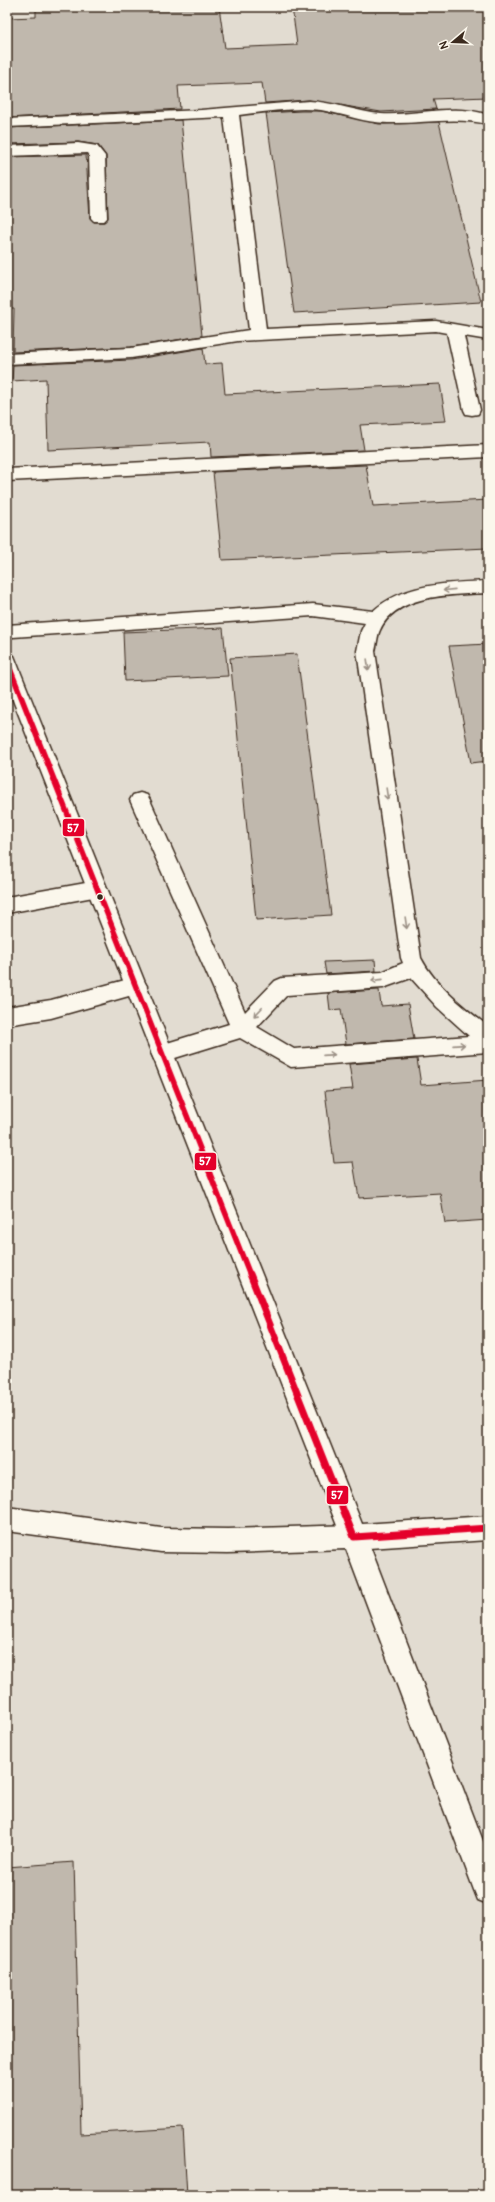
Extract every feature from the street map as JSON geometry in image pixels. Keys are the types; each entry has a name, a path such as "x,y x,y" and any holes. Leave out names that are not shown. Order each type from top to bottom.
{"street":[{"path":"7,123 316,105 378,118 463,115 479,116 488,120"},
{"path":"231,111 258,335"},
{"path":"7,150 92,149 97,156 99,218"},
{"path":"7,359 131,353 215,338 424,326 488,335"},
{"path":"456,330 472,410"},
{"path":"7,475 488,451"},
{"path":"488,587 421,594 395,603 376,618 368,634 366,651 410,950 414,968 422,978 488,1037"},
{"path":"13,630 313,610 376,618"},
{"path":"7,661 354,1537 488,1890"},
{"path":"140,800 242,1029 291,1058 488,1043"},
{"path":"7,904 98,889"},
{"path":"162,1053 242,1029 282,987 383,980 414,968"},
{"path":"7,1016 57,1007 136,986"},
{"path":"7,1519 161,1540 228,1541 354,1537 488,1528"}],"shaded area":[{"path":"7,7 488,7 488,2195 7,2195"}],"building":[{"path":"97,7 97,9 219,7 225,48 297,45 292,7 488,7 488,97 433,99 436,109 381,112 309,100 265,103 262,83 178,86 180,109 7,118 7,18 36,17 36,9"},
{"path":"321,111 379,124 439,122 481,302 294,313 266,113"},
{"path":"181,120 202,336 131,347 13,352 14,309 7,309 7,157 86,155 90,218 94,222 104,222 108,218 106,156 98,145 78,142 7,144 7,128"},
{"path":"203,348 205,364 222,363 225,394 440,384 446,421 360,425 364,450 211,457 210,442 48,450 46,379 12,381 13,365 131,360"},
{"path":"366,465 373,506 488,500 488,548 222,560 213,472"},
{"path":"223,628 228,676 125,681 123,632"},
{"path":"488,644 488,761 471,763 449,646"},
{"path":"297,654 331,915 256,920 230,658"},
{"path":"375,960 376,971 326,974 324,962"},
{"path":"379,990 381,1006 408,1004 414,1039 346,1044 341,1009 330,1010 328,993"},
{"path":"417,1059 421,1085 488,1080 488,1220 445,1223 440,1193 359,1198 353,1162 334,1163 325,1091 353,1089 349,1064"},
{"path":"74,1862 81,2134 183,2128 187,2195 7,2195 7,1867"}],"transit line":[{"name":"57","path":"7,661 354,1537 488,1528"}]}
